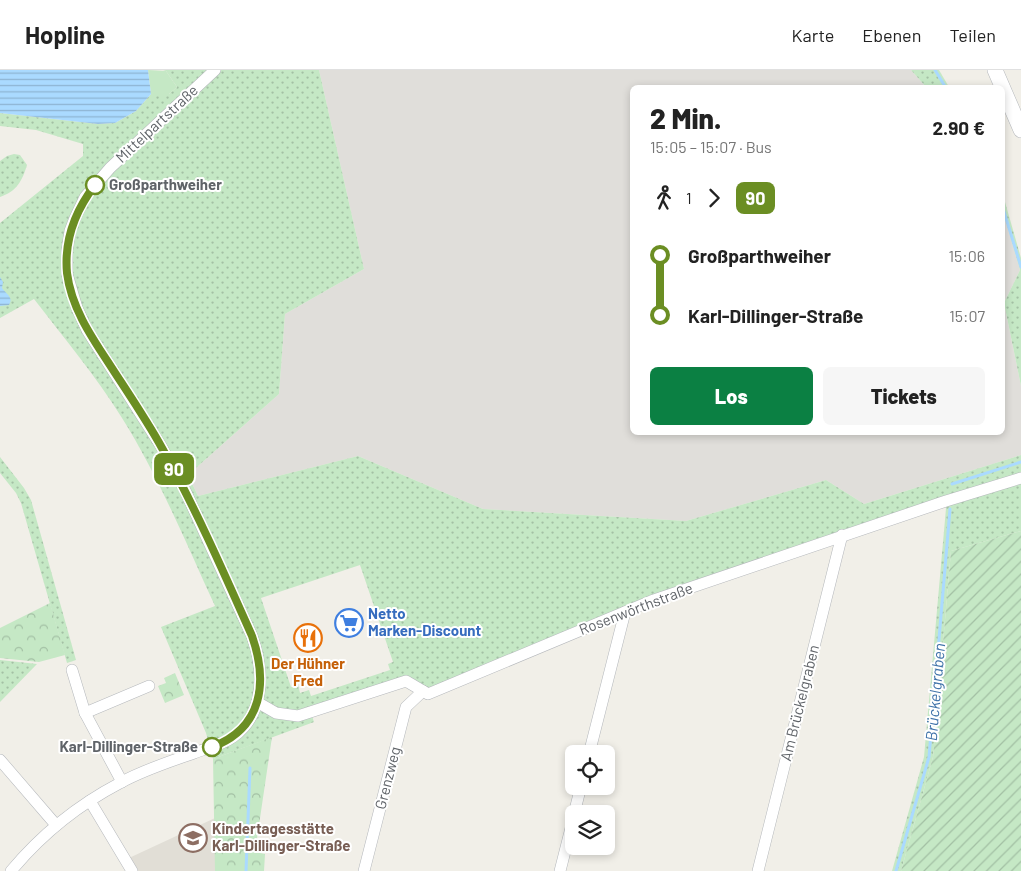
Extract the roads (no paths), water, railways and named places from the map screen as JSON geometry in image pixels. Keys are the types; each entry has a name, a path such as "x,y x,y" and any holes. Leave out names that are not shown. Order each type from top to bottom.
{"street":[{"name":"Mittelpartstraße","path":"10,871 56,825 90,801 122,782 155,767 222,743 233,737 246,725 257,702 261,679 259,658 238,604 183,486 161,446 88,330 77,308 68,274 67,251 70,231 80,207 100,180 124,155 215,70"},
{"path":"995,70 1002,85"},
{"path":"1005,93 1021,130"},
{"name":"Rosenwörthstraße","path":"423,691 428,694 651,601 842,535 1021,478"},
{"name":"Am Brückelgraben","path":"758,871 842,535"},
{"path":"591,745 625,612"},
{"path":"72,670 85,713 122,782"},
{"path":"257,702 287,716 298,716 406,681 423,691"},
{"path":"85,713 148,686"},
{"name":"Grenzweg","path":"364,871 406,707 423,691"},
{"path":"0,760 56,825"},
{"path":"90,801 132,871"},
{"path":"560,871 565,851"}],"water":[{"path":"0,70 148,70 151,94 136,111 115,123 98,124 0,113"},
{"path":"0,277 3,282 2,288 11,300 9,305 0,306"}],"waterway":[{"name":"Brückelgraben","path":"935,70 944,85"},
{"name":"Brückelgraben","path":"1005,215 1021,267"},
{"name":"Brückelgraben","path":"952,484 1021,462"},
{"name":"Brückelgraben","path":"896,871 929,757 950,509"},
{"path":"246,871 250,768"}],"place":[{"name":"Großparthweiher","path":"95,185"},
{"name":"Netto Marken-Discount","path":"349,623"},
{"name":"Der Hühner Fred","path":"308,638"},
{"name":"Karl-Dillinger-Straße","path":"212,747"},
{"name":"Kindertagesstätte Karl-Dillinger-Straße","path":"193,838"}]}
